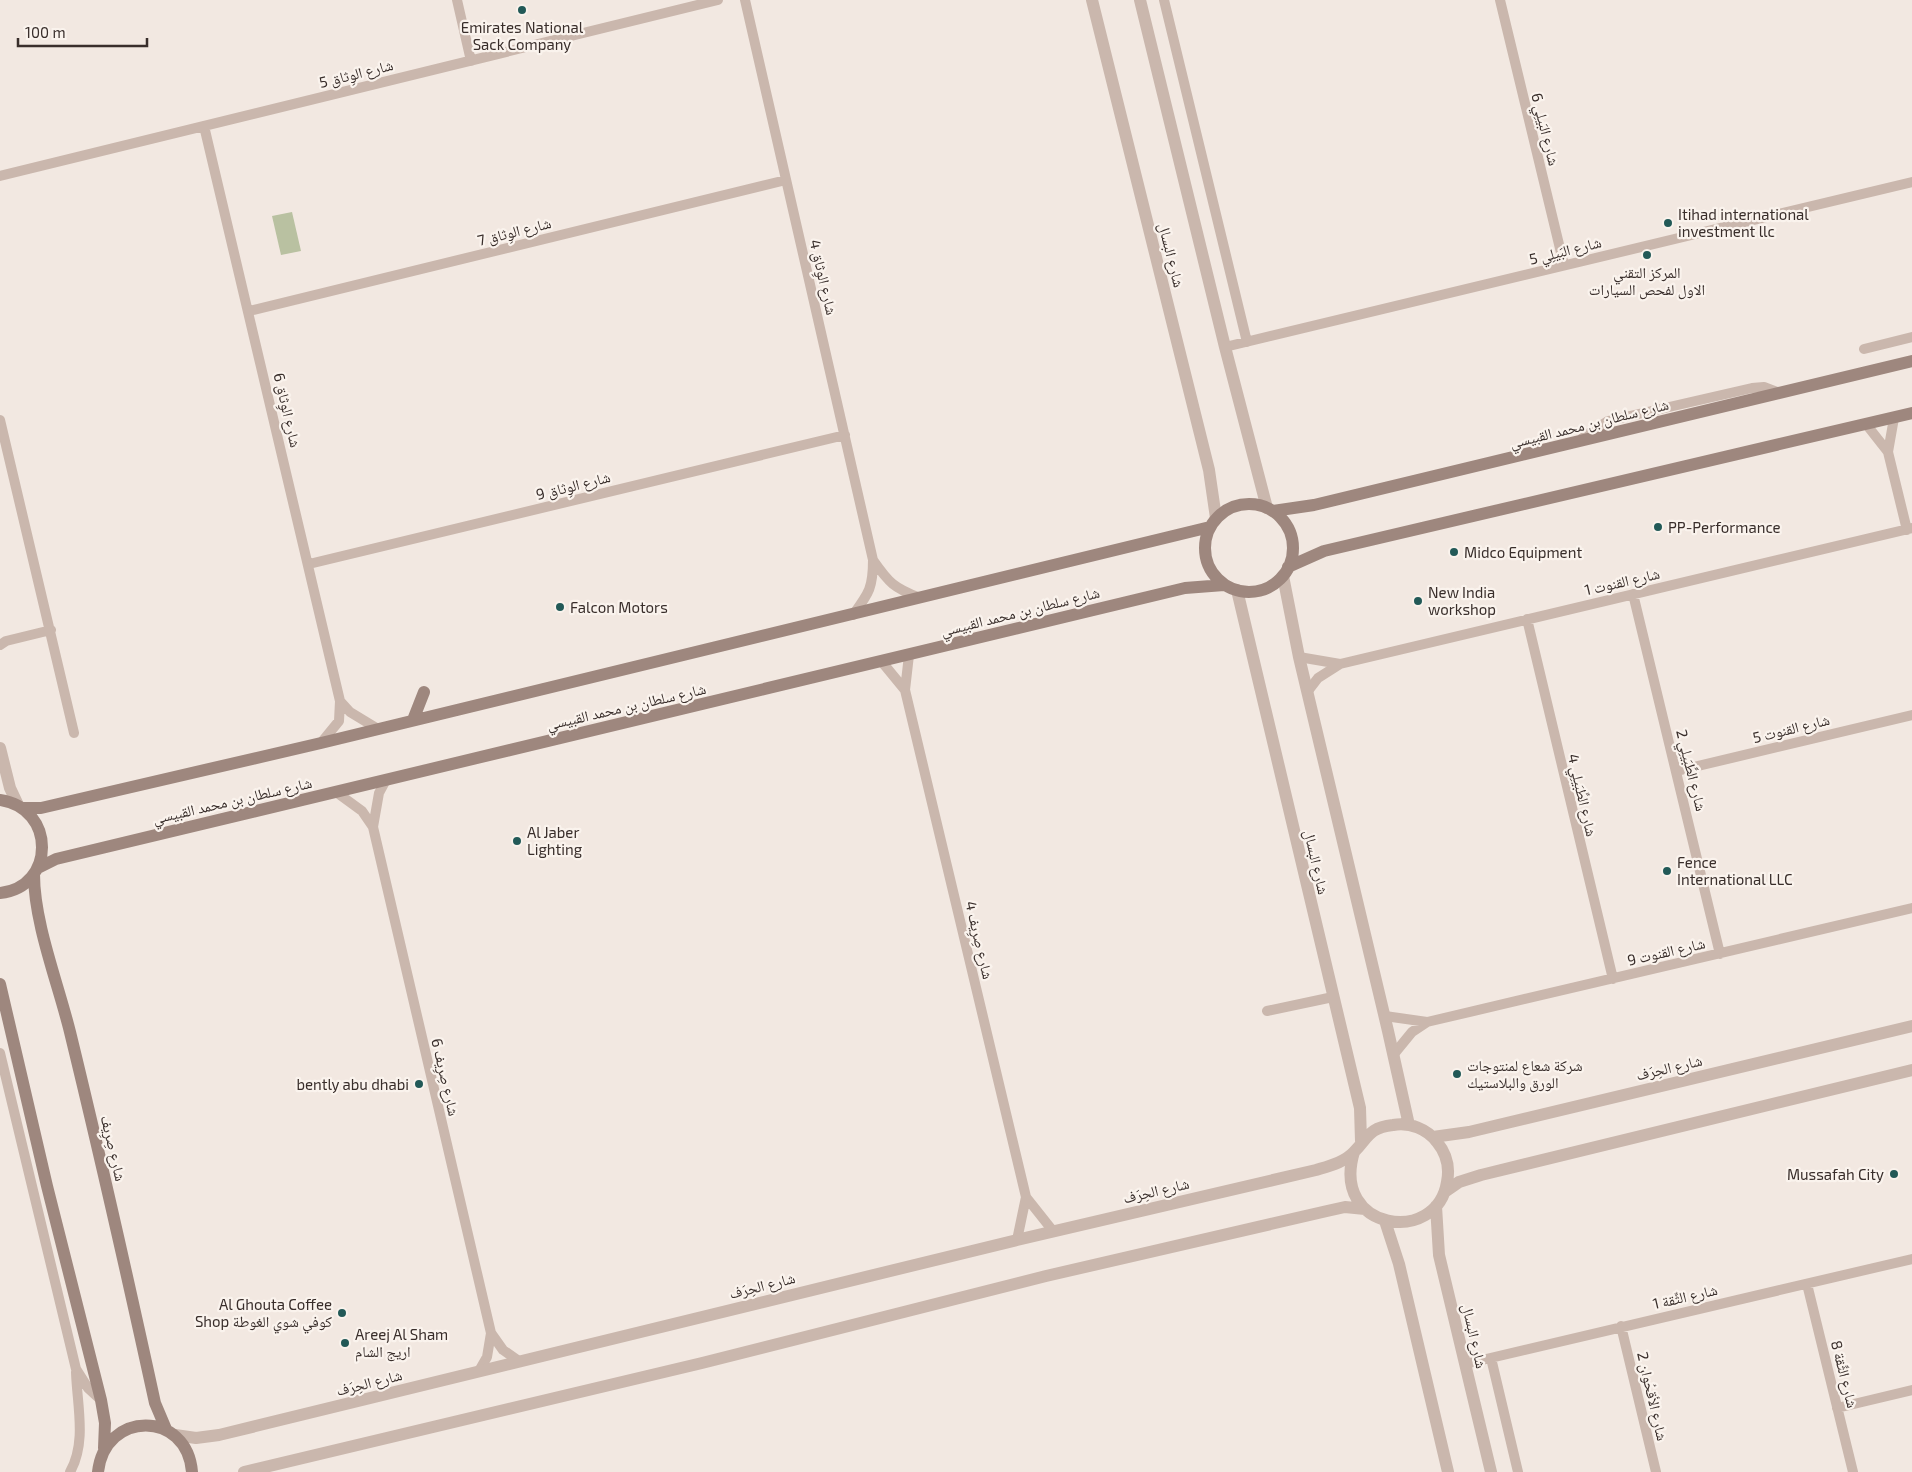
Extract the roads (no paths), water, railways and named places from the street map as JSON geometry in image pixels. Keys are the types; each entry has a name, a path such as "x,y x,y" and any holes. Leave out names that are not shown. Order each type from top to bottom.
{"main road":[{"name":"شارع سلطان بن محمد القبيسي","path":"1270,509 1314,505 1912,361"},
{"path":"1213,523 1205,542 1206,559 1213,573 1224,585 1250,592 1264,589 1286,572 1324,551 1912,413"},
{"path":"0,800 20,807 41,808 321,743 853,615 1213,523 1236,506 1249,504 1270,509 1286,524 1291,534 1293,546 1286,572"},
{"name":"شارع سلطان بن محمد القبيسي","path":"0,893 17,889 36,871 56,859 1185,588 1224,585"},
{"path":"413,720 424,692"},
{"name":"شارع صِرِيف","path":"20,807 32,818 39,829 43,842 42,856 36,871 38,905 72,1040 156,1404 171,1432 185,1447 191,1461 192,1472"},
{"path":"0,984 47,1186 101,1400 104,1423 104,1448 98,1472"},
{"path":"104,1448 115,1436 126,1429 152,1425 171,1432"}],"street":[{"path":"457,0 471,60"},
{"name":"شارع الوِثاق 5","path":"0,176 718,0"},
{"name":"شارع الوِثاق 4","path":"745,0 873,560 873,583 853,615"},
{"name":"شارع البسال","path":"1092,0 1209,470 1213,523"},
{"name":"شارع البسال","path":"1140,0 1225,347 1270,509"},
{"path":"1164,0 1247,342"},
{"name":"شارع البَيلِي 6","path":"1500,0 1564,265"},
{"name":"شارع الوِثاق 6","path":"204,126 340,701 339,721 321,743"},
{"name":"شارع الوِثاق 7","path":"249,311 786,180"},
{"name":"شارع البَيلِي 5","path":"1225,347 1912,182"},
{"path":"1864,349 1912,337"},
{"path":"1888,452 1894,418"},
{"path":"0,420 74,733"},
{"path":"1866,424 1888,452 1910,529"},
{"name":"شارع الوِثاق 9","path":"309,564 845,435"},
{"name":"شارع القنوت 1","path":"1308,691 1318,678 1340,664 1910,529"},
{"name":"شارع الوِثاق 4","path":"873,560 887,581 901,590 920,598"},
{"name":"شارع البسال","path":"1286,572 1299,657 1394,1054 1408,1125"},
{"name":"شارع البسال","path":"1237,590 1360,1108 1358,1147"},
{"name":"شارع الطِّبَيلِي 2","path":"1633,594 1720,954"},
{"name":"شارع الطِّبَيلِي 4","path":"1527,619 1612,978"},
{"path":"2,642 51,630"},
{"name":"شارع صِرِيف 4","path":"908,655 905,690 1026,1198 1017,1240"},
{"name":"شارع القنوت 1","path":"1299,657 1340,664"},
{"name":"شارع صِرِيف 4","path":"882,662 905,690"},
{"path":"340,701 350,712 378,729"},
{"name":"شارع القنوت 5","path":"1677,771 1912,714"},
{"path":"0,748 10,788 20,807"},
{"name":"شارع صِرِيف 6","path":"373,827 379,793 386,780"},
{"name":"شارع صِرِيف 6","path":"336,792 362,811 373,827 491,1333 490,1350 479,1371"},
{"name":"شارع القنوت 9","path":"1394,1054 1412,1032 1427,1022 1912,908"},
{"path":"1267,1011 1333,997"},
{"name":"شارع القنوت 9","path":"1385,1016 1427,1022"},
{"name":"شارع الحِرَف","path":"1433,1137 1469,1132 1912,1026"},
{"path":"0,1052 76,1369 80,1435 75,1463 70,1472"},
{"path":"1446,1191 1448,1177 1447,1162 1442,1149 1433,1137 1408,1125 1396,1124 1371,1132 1358,1147 1350,1167 1350,1182 1355,1197 1365,1209 1385,1220 1396,1222 1418,1219 1436,1206 1446,1191 1459,1182 1481,1175 1912,1070"},
{"name":"شارع الحِرَف","path":"171,1432 196,1438 219,1435 1053,1231 1316,1170 1337,1163 1358,1147"},
{"name":"شارع صِرِيف 4","path":"1026,1198 1053,1231"},
{"name":"شارع البسال","path":"1436,1206 1439,1255 1491,1472"},
{"path":"244,1472 702,1363 1085,1267 1345,1207 1365,1209"},
{"path":"1385,1220 1399,1264 1448,1472"},
{"name":"شارع الثِّقة 1","path":"1465,1364 1912,1259"},
{"name":"شارع الثِّقة 8","path":"1807,1284 1853,1472"},
{"name":"شارع الأقحُوان 2","path":"1621,1326 1656,1472"},
{"name":"شارع صِرِيف 6","path":"491,1333 503,1350 519,1362"},
{"path":"1491,1358 1518,1472"},
{"path":"76,1369 88,1388 101,1400"},
{"path":"1837,1408 1912,1390"}],"place":[{"name":"Emirates National Sack Company","path":"522,10"},
{"name":"Itihad international investment llc","path":"1668,223"},
{"name":"المركز التقني الاول لفحص السيارات","path":"1647,255"},
{"name":"PP-Performance","path":"1658,527"},
{"name":"Midco Equipment","path":"1454,552"},
{"name":"New India workshop","path":"1418,601"},
{"name":"Falcon Motors","path":"560,607"},
{"name":"Al Jaber Lighting","path":"517,841"},
{"name":"Fence International LLC","path":"1667,871"},
{"name":"شركة شعاع لمنتوجات الورق والبلاستيك","path":"1457,1074"},
{"name":"bently abu dhabi","path":"419,1084"},
{"name":"Mussafah City","path":"1894,1174"},
{"name":"Al Ghouta Coffee Shop كوفي شوي الغوطة","path":"342,1313"},
{"name":"Areej Al Sham اريج الشام","path":"345,1343"}]}
